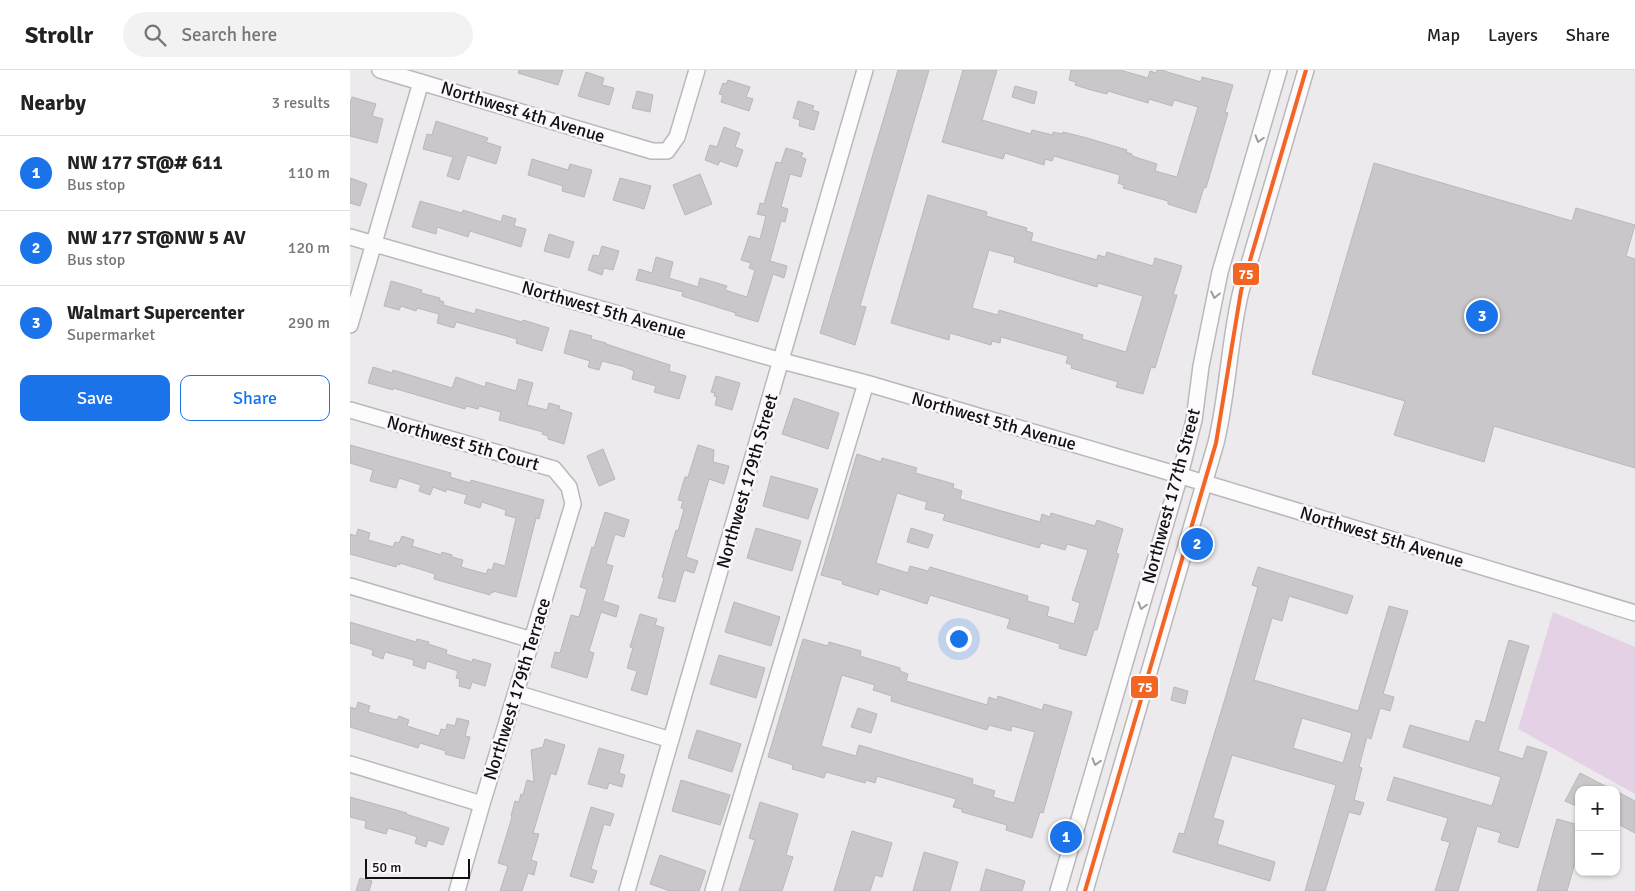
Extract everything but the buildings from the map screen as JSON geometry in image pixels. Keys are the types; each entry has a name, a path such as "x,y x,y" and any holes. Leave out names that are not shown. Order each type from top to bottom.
{"street":[{"name":"Northwest 4th Avenue","path":"380,70 652,151 667,151 677,137 697,70"},
{"name":"Northwest 179th Street","path":"626,891 782,361 795,309 865,70"},
{"name":"Northwest 177th Street","path":"1058,891 1180,476 1194,420 1201,366 1220,272 1279,70"},
{"name":"Northwest 177th Street","path":"1086,891 1222,420 1234,319 1306,70"},
{"path":"350,325 421,82"},
{"name":"Northwest 5th Avenue","path":"350,238 782,361 866,383 1635,613"},
{"path":"713,891 866,383"},
{"name":"Northwest 5th Court","path":"350,410 554,469 569,487"},
{"name":"Northwest 179th Terrace","path":"457,891 573,504 569,487"},
{"path":"350,586 532,640"},
{"path":"516,693 671,740"},
{"path":"350,764 482,804"}],"shaded area":[{"path":"1553,612 1635,647 1635,794 1518,729"}],"transit line":[{"name":"75","path":"1085,891 1216,443 1241,291 1306,70"}],"place":[{"name":"Walmart Supercenter","path":"1482,316"},
{"name":"NW 177 ST@NW 5 AV","path":"1197,544"},
{"name":"NW 177 ST@# 611","path":"1066,837"}]}
